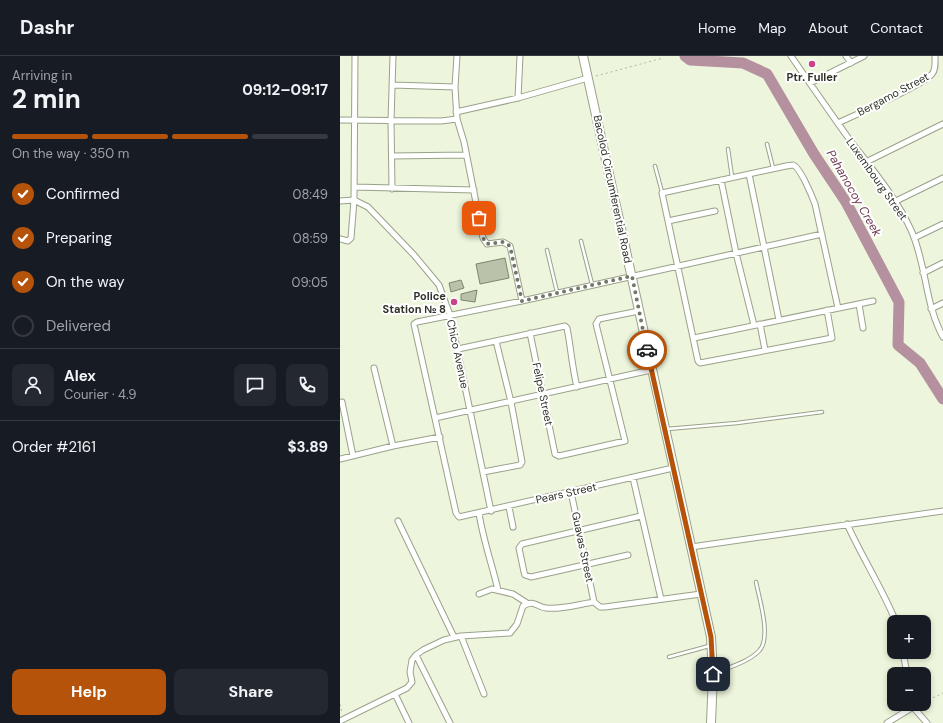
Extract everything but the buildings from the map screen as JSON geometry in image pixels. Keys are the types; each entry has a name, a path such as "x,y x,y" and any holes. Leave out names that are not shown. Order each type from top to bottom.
{"main road":[{"name":"Bacolod Circumferential Road","path":"584,56 651,370 712,645 713,674 711,723"}],"street":[{"path":"340,239 348,241 351,238 354,200 355,56"},
{"path":"392,189 393,56"},
{"path":"457,56 455,87 457,119 485,241 490,244 505,242 510,246 522,301"},
{"path":"518,98 520,56"},
{"name":"Luxembourg Street","path":"791,56 894,202 914,238 931,309 935,322 943,337"},
{"path":"846,56 851,63"},
{"path":"810,83 864,56"},
{"name":"Bergamo Street","path":"838,123 905,91 930,77 934,70 935,56"},
{"path":"456,112 518,98 588,78"},
{"path":"393,85 455,87"},
{"path":"340,120 392,121 457,119"},
{"path":"866,162 943,124"},
{"path":"392,156 466,155"},
{"path":"827,310 832,338 700,362 698,361 662,193 792,165 796,168 815,204 838,308"},
{"path":"749,174 779,320"},
{"path":"894,202 943,178"},
{"path":"720,180 754,325"},
{"path":"354,187 474,190"},
{"path":"340,201 354,200"},
{"name":"Chico Avenue","path":"354,200 368,206 414,255 439,285 450,315 458,349 491,510"},
{"path":"668,222 715,211"},
{"path":"914,238 943,224"},
{"path":"340,459 393,446 440,438 414,324 417,322 522,301 822,234"},
{"path":"923,273 943,263"},
{"path":"694,338 873,301"},
{"path":"931,309 943,303"},
{"path":"859,304 863,328"},
{"path":"609,380 596,321 639,310"},
{"path":"760,324 765,350"},
{"path":"458,349 562,326 567,328 577,387"},
{"name":"Felipe Street","path":"530,333 557,455 625,441 609,380"},
{"path":"483,472 520,465 522,462 511,402 496,341"},
{"path":"374,368 393,446"},
{"path":"435,418 651,370"},
{"path":"342,402 353,456"},
{"name":"Pears Street","path":"440,438 458,516 461,517 673,468"},
{"path":"633,478 661,599"},
{"name":"Guavas Street","path":"571,492 594,602"},
{"path":"509,506 513,526"},
{"path":"691,547 943,511"},
{"path":"479,513 483,538 493,565 498,590"},
{"path":"628,555 531,577 525,575 520,545 641,516"},
{"path":"398,520 454,637"},
{"path":"847,524 893,615"},
{"path":"479,594 488,589 498,590 513,594 527,603"},
{"path":"342,721 410,685 412,682 410,666 416,655 454,637 510,633 516,624 523,606 527,603 532,602 542,607 550,608 594,602 600,607 605,607 701,594"},
{"path":"461,636 484,694"},
{"path":"416,655 450,723"},
{"path":"395,694 409,723"},
{"path":"887,723 905,711"},
{"path":"916,711 927,723"}],"lane":[{"path":"767,144 773,169"},
{"path":"728,149 732,178"},
{"path":"655,166 662,193"},
{"path":"581,241 592,285"},
{"path":"547,250 557,293"},
{"path":"665,429 737,423 822,412"},
{"path":"713,674 736,665 761,650 764,642 765,627 756,582"},
{"path":"669,657 712,645"}],"path":[{"path":"588,78 662,58"},
{"path":"931,699 943,693"},
{"path":"340,704 342,721"}],"waterway":[{"name":"Pahanocoy Creek","path":"685,56 690,60 743,63 767,74 814,154 846,202 899,302 898,345 920,363 943,399"}],"way so far":[{"path":"479,218 483,238 487,244 505,242 510,246 522,301 632,276 647,350"}],"place":[{"name":"Ptr. Fuller","path":"812,64"},
{"name":"Police Station № 8","path":"454,302"}],"route":[{"path":"647,350 711,637 713,674"}]}
